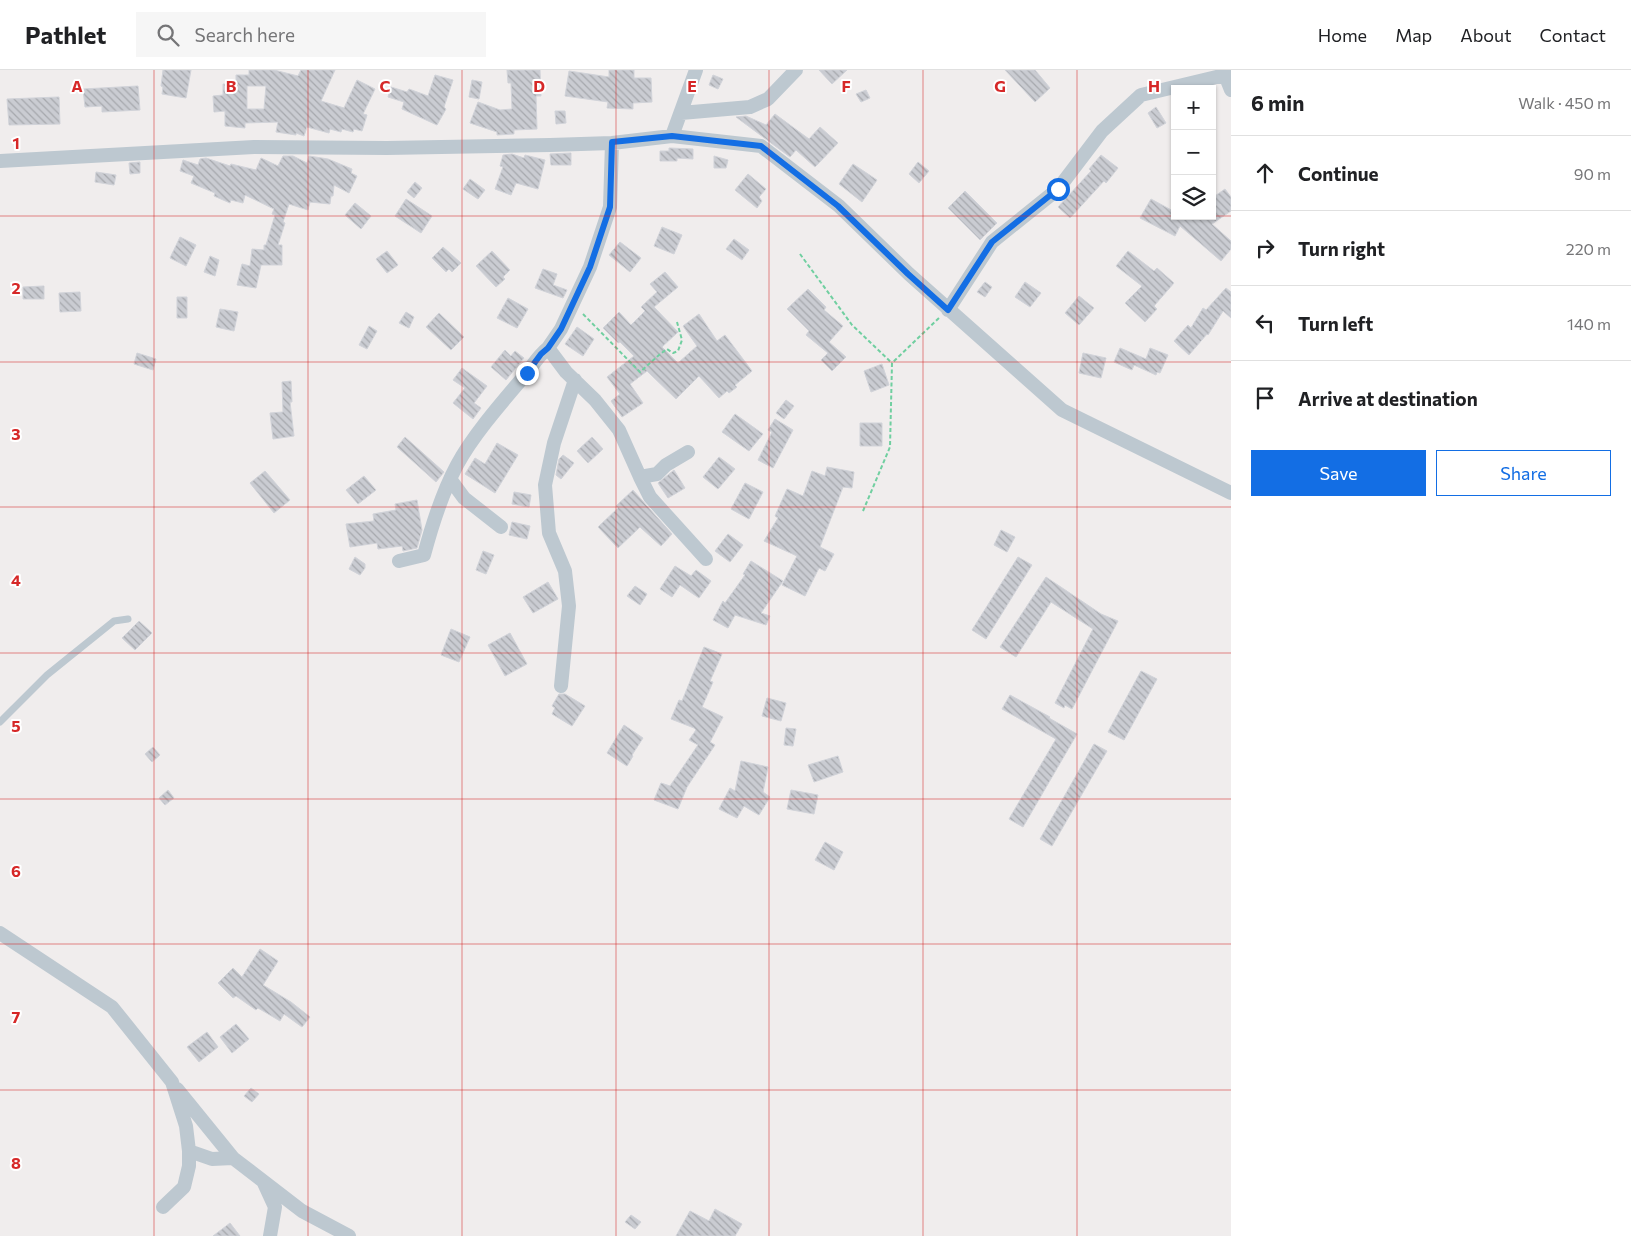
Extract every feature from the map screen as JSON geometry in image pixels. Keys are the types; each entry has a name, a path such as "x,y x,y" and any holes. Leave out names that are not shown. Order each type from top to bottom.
{"street":[{"path":"672,136 696,70"},
{"path":"680,113 750,106 768,99 796,70"},
{"path":"948,310 992,242 1058,189 1102,131 1141,95 1228,73 1231,90"},
{"path":"0,161 254,147 387,148 612,142 672,136 761,146 838,206 908,274 1062,410 1231,493"},
{"path":"399,561 424,555 450,479 465,451 541,354 548,348 561,329 590,267 610,207 612,142"},
{"path":"548,348 557,362 595,400 618,430 650,497 706,559"},
{"path":"561,686 570,606 566,571 549,533 545,485 554,443 575,380"},
{"path":"640,477 658,474 666,465 688,452"},
{"path":"450,479 464,498 501,527"},
{"path":"0,933 112,1007 233,1158 302,1211 349,1236"},
{"path":"163,1207 184,1188 189,1166 186,1126 172,1082"},
{"path":"189,1151 212,1159 233,1158"},
{"path":"264,1182 275,1207 270,1236"}],"lane":[{"path":"0,722 54,669 114,621 128,619"}],"path":[{"path":"800,254 852,326 892,362"},
{"path":"863,510 890,447 892,362 948,310"},
{"path":"581,312 640,372 667,349 673,353 678,351 682,340 677,322"}],"building":[{"path":"163,70 191,70 186,98 162,94"},
{"path":"249,70 274,70 298,76 301,70 335,70 321,101 344,108 357,80 375,89 363,114 367,115 362,131 354,129 353,132 342,129 341,132 330,129 329,133 307,127 304,136 296,133 296,135 276,132 278,122 245,123 245,128 225,126 225,111 214,112 213,96 223,95 223,84 236,84 236,75 249,75","holes":["247,86 266,86 264,109 247,109"]},
{"path":"507,70 540,70 541,96 536,96 537,129 514,130 514,134 497,135 497,132 470,123 478,102 500,110 512,109 511,83 508,83"},
{"path":"609,70 634,70 634,78 651,78 652,102 633,103 633,109 607,108 608,102 565,96 569,71 609,77"},
{"path":"819,70 847,70 832,84"},
{"path":"1005,70 1035,70 1050,88 1035,102"},
{"path":"435,75 453,80 444,107 446,109 437,125 402,109 404,102 388,97 391,87 407,92 409,89 428,96"},
{"path":"713,75 723,79 718,89 709,85"},
{"path":"472,80 482,82 479,99 469,97"},
{"path":"138,86 140,110 102,112 102,106 85,107 83,89"},
{"path":"866,90 870,98 861,102 856,94"},
{"path":"59,97 60,124 9,125 7,99"},
{"path":"1156,107 1166,123 1157,128 1148,113"},
{"path":"555,111 565,111 566,123 556,124"},
{"path":"775,114 809,139 820,127 838,143 815,167 796,150 790,157 736,117 746,116 766,125"},
{"path":"669,148 693,149 693,159 677,158 677,161 660,161 660,151 669,151"},
{"path":"571,153 571,165 551,165 550,154"},
{"path":"512,154 524,158 525,155 545,160 538,189 516,183 511,195 495,189 503,167 500,166 503,155"},
{"path":"1101,155 1118,168 1106,183 1104,181 1070,218 1058,207 1091,171 1089,169"},
{"path":"283,156 293,156 307,163 309,156 328,159 352,169 351,173 357,176 349,193 334,185 330,204 310,202 308,210 289,204 278,245 282,245 282,265 261,265 256,288 237,285 242,264 250,266 252,249 264,250 275,215 272,214 274,209 245,195 243,203 231,200 230,203 214,196 215,193 191,183 194,176 180,171 183,160 198,165 200,159 206,158 230,166 231,164 256,170 261,158 278,166"},
{"path":"714,156 728,160 726,168 714,168"},
{"path":"140,162 140,173 130,174 129,163"},
{"path":"918,162 929,171 919,183 909,174"},
{"path":"853,164 877,180 862,202 839,184"},
{"path":"96,172 116,175 114,185 95,182"},
{"path":"748,174 766,189 759,197 762,201 757,208 735,190"},
{"path":"470,179 485,190 478,199 463,189"},
{"path":"415,182 422,188 414,198 407,192"},
{"path":"1225,189 1231,197 1231,211 1212,224 1231,241 1231,249 1221,261 1180,226 1175,236 1140,218 1151,199 1171,210 1171,220 1216,220 1216,195"},
{"path":"965,191 997,223 980,240 948,208"},
{"path":"406,199 432,216 421,233 395,216"},
{"path":"355,203 371,216 361,229 345,215"},
{"path":"662,227 682,235 674,254 654,246"},
{"path":"180,237 196,245 186,266 170,258"},
{"path":"734,239 749,250 742,260 726,249"},
{"path":"620,242 641,258 630,272 609,255"},
{"path":"443,247 461,263 452,272 449,269 446,272 432,258"},
{"path":"387,251 398,265 387,273 376,259"},
{"path":"492,251 510,270 503,277 505,279 496,287 476,266"},
{"path":"1128,251 1154,271 1157,268 1174,283 1154,306 1157,309 1145,322 1125,303 1142,286 1116,266"},
{"path":"210,256 219,260 215,276 204,272"},
{"path":"543,269 557,274 553,285 567,290 563,298 535,288"},
{"path":"665,272 678,287 654,307 678,332 662,347 678,363 697,346 683,326 699,314 717,341 725,335 752,371 735,385 737,387 729,393 727,391 719,398 699,376 676,399 647,371 630,384 643,403 622,417 611,401 620,394 607,377 634,356 603,328 619,312 631,325 645,311 641,307 657,292 650,284"},
{"path":"985,282 992,287 985,297 977,292"},
{"path":"1025,282 1041,293 1030,307 1015,297"},
{"path":"44,286 44,299 23,299 23,287"},
{"path":"1226,288 1231,292 1231,318 1223,311 1208,335 1189,355 1174,341 1188,325 1191,328 1203,308 1206,310"},
{"path":"808,289 826,307 824,310 843,326 829,342 846,357 832,371 821,360 828,353 806,335 809,331 787,309"},
{"path":"80,292 81,311 60,312 59,293"},
{"path":"1079,296 1094,308 1079,325 1065,313"},
{"path":"177,297 187,297 187,318 177,318"},
{"path":"508,298 528,309 517,328 497,318"},
{"path":"220,309 238,312 234,331 216,327"},
{"path":"406,312 414,317 409,328 399,323"},
{"path":"439,313 464,337 451,350 426,327"},
{"path":"369,326 377,331 367,349 359,345"},
{"path":"577,327 594,339 583,356 565,344"},
{"path":"1120,348 1146,359 1150,348 1168,355 1160,373 1157,372 1156,375 1134,365 1132,370 1114,362"},
{"path":"505,350 511,356 515,351 524,358 506,380 491,367"},
{"path":"137,353 156,359 153,370 134,364"},
{"path":"1083,353 1106,358 1101,378 1079,373"},
{"path":"882,364 889,385 871,392 864,371"},
{"path":"462,368 487,386 474,403 481,408 473,419 453,403 465,388 453,380"},
{"path":"291,381 292,402 290,402 294,436 273,439 270,413 283,412 282,382"},
{"path":"786,400 794,406 784,419 776,413"},
{"path":"735,414 763,434 749,451 722,432"},
{"path":"775,419 793,430 773,468 758,460 772,432 768,430"},
{"path":"860,423 882,423 882,446 860,446"},
{"path":"405,437 444,472 436,482 397,447"},
{"path":"592,437 603,449 588,463 577,451"},
{"path":"497,443 518,455 495,493 465,474 475,458 485,464"},
{"path":"563,455 574,463 561,479 556,475 559,459"},
{"path":"719,457 735,469 718,489 703,477"},
{"path":"827,467 854,472 852,488 843,487 820,547 834,554 825,571 819,568 805,596 782,585 797,556 764,541 778,518 775,516 787,489 803,496 812,471 825,476"},
{"path":"674,470 685,488 668,498 658,483"},
{"path":"265,471 290,500 274,513 250,483"},
{"path":"364,476 376,490 358,504 346,490"},
{"path":"745,483 763,492 749,519 731,509"},
{"path":"633,490 672,534 661,546 640,527 618,548 598,527"},
{"path":"514,492 531,495 529,507 512,504"},
{"path":"417,500 422,530 417,548 403,551 402,546 378,549 377,543 350,547 346,524 374,521 373,514 396,510 395,504"},
{"path":"512,522 530,526 527,539 509,535"},
{"path":"1001,530 1015,537 1007,552 994,545"},
{"path":"728,534 743,545 730,562 715,551"},
{"path":"483,551 494,555 486,574 476,570"},
{"path":"355,557 365,564 365,568 360,575 349,569"},
{"path":"1018,557 1032,565 986,639 972,630"},
{"path":"751,561 783,581 761,613 770,616 766,625 735,615 728,628 713,620 723,601 725,603 745,575 743,574"},
{"path":"675,566 691,576 696,570 711,581 699,598 680,585 672,597 660,589"},
{"path":"1046,577 1101,614 1118,621 1072,709 1065,705 1064,708 1055,703 1093,629 1051,602 1016,657 1000,647"},
{"path":"548,582 558,599 533,613 523,597"},
{"path":"635,586 647,594 640,605 627,596"},
{"path":"139,621 152,633 135,650 122,638"},
{"path":"451,629 470,637 459,662 441,655"},
{"path":"510,633 527,664 505,676 488,645"},
{"path":"704,647 722,654 710,681 713,682 702,707 723,717 710,742 715,745 687,787 678,809 654,800 661,783 670,786 698,745 689,740 696,730 694,728 671,719 679,700 682,701"},
{"path":"1141,671 1157,679 1124,740 1108,732"},
{"path":"559,694 565,694 585,706 572,726 552,714 555,708 552,706"},
{"path":"1010,695 1077,734 1023,827 1009,819 1056,739 1002,709"},
{"path":"767,698 786,703 781,721 762,716"},
{"path":"624,725 643,738 627,766 607,753"},
{"path":"786,728 796,729 793,746 784,745"},
{"path":"1094,744 1107,751 1052,846 1040,839"},
{"path":"153,747 160,755 152,762 145,754"},
{"path":"838,756 843,772 814,782 808,765"},
{"path":"741,761 768,767 763,792 770,797 759,815 744,806 737,818 719,809 730,788 735,791"},
{"path":"168,790 174,798 165,805 159,798"},
{"path":"791,790 818,795 814,814 787,809"},
{"path":"825,842 843,852 834,870 815,860"},
{"path":"260,949 278,961 263,985 291,1002 310,1017 302,1027 284,1014 280,1021 258,1008 256,1010 236,996 233,998 218,983 233,968 242,977"},
{"path":"236,1024 249,1039 232,1053 220,1037"},
{"path":"207,1032 218,1047 199,1062 187,1047"},
{"path":"251,1088 259,1094 252,1102 244,1096"},
{"path":"715,1209 742,1224 735,1236 676,1236 690,1211 709,1221"},
{"path":"631,1215 641,1222 635,1229 625,1222"},
{"path":"230,1223 240,1236 213,1236"}],"route":[{"path":"527,373 561,329 590,267 610,207 612,142 672,136 761,146 838,206 948,310 992,242 1058,189"}]}
